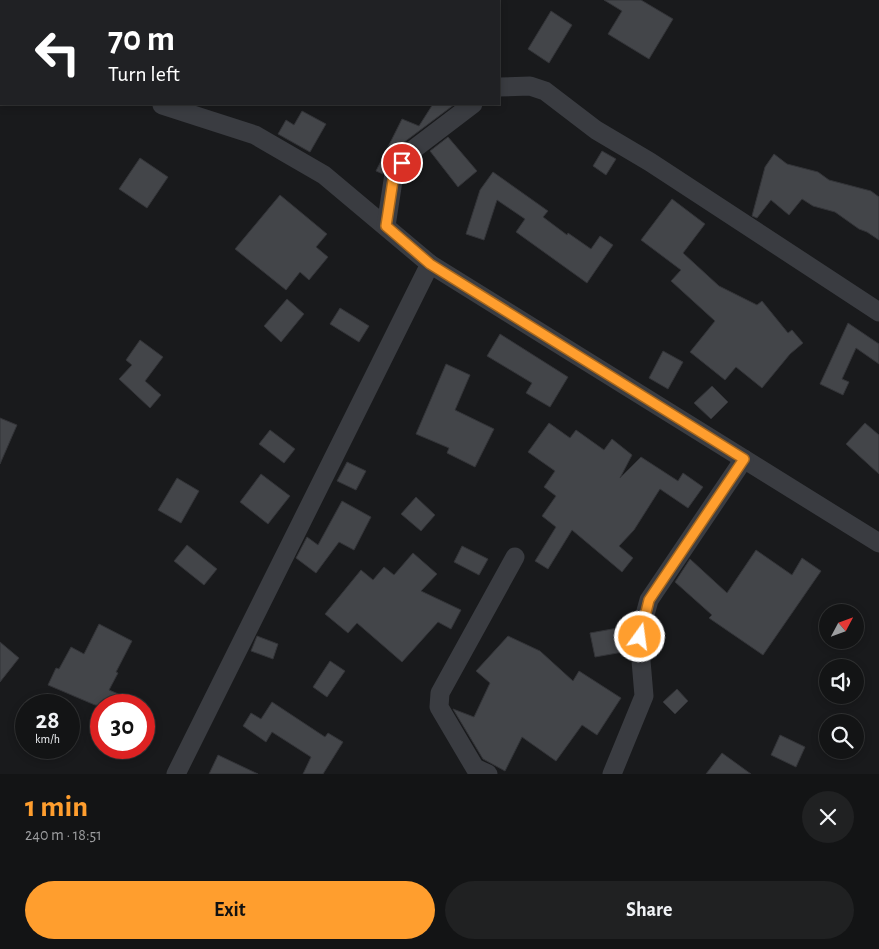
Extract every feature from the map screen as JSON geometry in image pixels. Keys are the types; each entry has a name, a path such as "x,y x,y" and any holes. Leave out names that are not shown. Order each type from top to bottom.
{"street":[{"path":"500,87 530,86 545,91 596,130 650,162 879,312"},
{"path":"162,105 255,135 324,174 430,264 879,543"},
{"path":"386,226 394,174 410,152 472,105"},
{"path":"176,774 430,264"},
{"path":"612,774 644,696 640,637 649,600 744,459"},
{"path":"479,772 439,707 440,693 515,557"}],"building":[{"path":"604,0 641,0 673,19 649,59 608,34 622,11"},
{"path":"551,11 572,25 549,63 528,49"},
{"path":"432,105 454,105 403,143 385,167 383,174 376,171 402,119 419,126"},
{"path":"302,111 326,124 310,152 278,134 286,120 294,125"},
{"path":"448,137 477,171 458,187 430,151"},
{"path":"602,151 616,159 606,175 593,166"},
{"path":"774,154 787,164 818,172 829,180 871,191 879,197 879,240 835,212 813,206 802,199 789,215 771,200 757,218 752,216 765,167"},
{"path":"140,158 168,177 147,208 119,189"},
{"path":"493,172 548,211 543,217 567,235 568,233 591,249 600,236 613,245 587,283 516,232 525,219 497,200 484,240 466,234 480,190"},
{"path":"280,195 327,234 316,247 328,257 309,280 300,272 286,290 235,249"},
{"path":"672,199 705,224 683,253 719,286 757,305 762,301 788,333 792,330 803,343 790,354 762,388 736,367 725,380 690,352 715,321 671,281 681,270 641,240"},
{"path":"287,299 304,314 281,342 264,326"},
{"path":"340,308 369,326 359,342 330,324"},
{"path":"848,323 879,344 879,364 856,348 842,379 849,382 843,395 820,384"},
{"path":"500,334 568,377 550,407 526,393 532,383 487,356"},
{"path":"140,340 163,357 145,381 161,395 150,408 119,379 132,365 126,360"},
{"path":"663,351 683,362 668,389 649,378"},
{"path":"446,364 470,375 455,410 494,429 475,467 447,453 449,448 416,434"},
{"path":"712,386 728,402 711,419 694,403"},
{"path":"0,418 17,425 0,464"},
{"path":"549,423 570,438 576,430 604,450 612,439 632,455 620,478 641,457 678,481 683,473 703,487 688,508 660,489 634,530 619,546 633,558 622,572 572,530 548,569 535,561 556,527 542,516 556,496 544,487 555,471 528,452"},
{"path":"865,423 879,435 879,474 846,444"},
{"path":"270,430 295,449 284,463 259,444"},
{"path":"347,462 366,471 356,490 337,481"},
{"path":"261,474 290,496 268,524 240,502"},
{"path":"177,478 199,491 181,523 158,510"},
{"path":"416,497 435,515 421,531 401,514"},
{"path":"342,501 371,517 354,550 339,542 316,573 296,558 307,537 318,545"},
{"path":"187,545 217,569 204,585 174,561"},
{"path":"462,546 488,559 479,575 454,562"},
{"path":"756,550 792,575 802,558 821,571 763,655 709,618 712,615 675,582 690,559 727,593"},
{"path":"413,553 437,574 421,591 461,610 451,629 438,622 402,662 357,623 348,633 325,614 361,570 373,580 384,567 394,575"},
{"path":"99,624 132,641 109,690 118,694 90,694 90,703 80,699 80,694 69,694 48,685 56,668 59,669 71,647 84,654"},
{"path":"618,628 623,652 595,657 590,633"},
{"path":"257,636 278,644 273,659 251,651"},
{"path":"508,636 540,651 573,681 579,671 621,698 597,735 582,725 556,761 522,737 505,771 483,759 453,709 474,717 490,683 476,671"},
{"path":"0,642 19,658 0,682"},
{"path":"330,661 345,671 327,697 313,687"},
{"path":"677,689 688,701 675,714 663,702"},
{"path":"272,702 325,737 328,733 343,742 323,774 303,774 311,757 272,732 266,742 243,726 251,713 261,719"},
{"path":"780,735 805,747 796,767 771,755"},
{"path":"722,753 751,774 706,774"},
{"path":"218,755 258,774 209,774"}],"route":[{"path":"402,163 394,174 386,226 430,264 744,459 649,600 640,637"}]}
